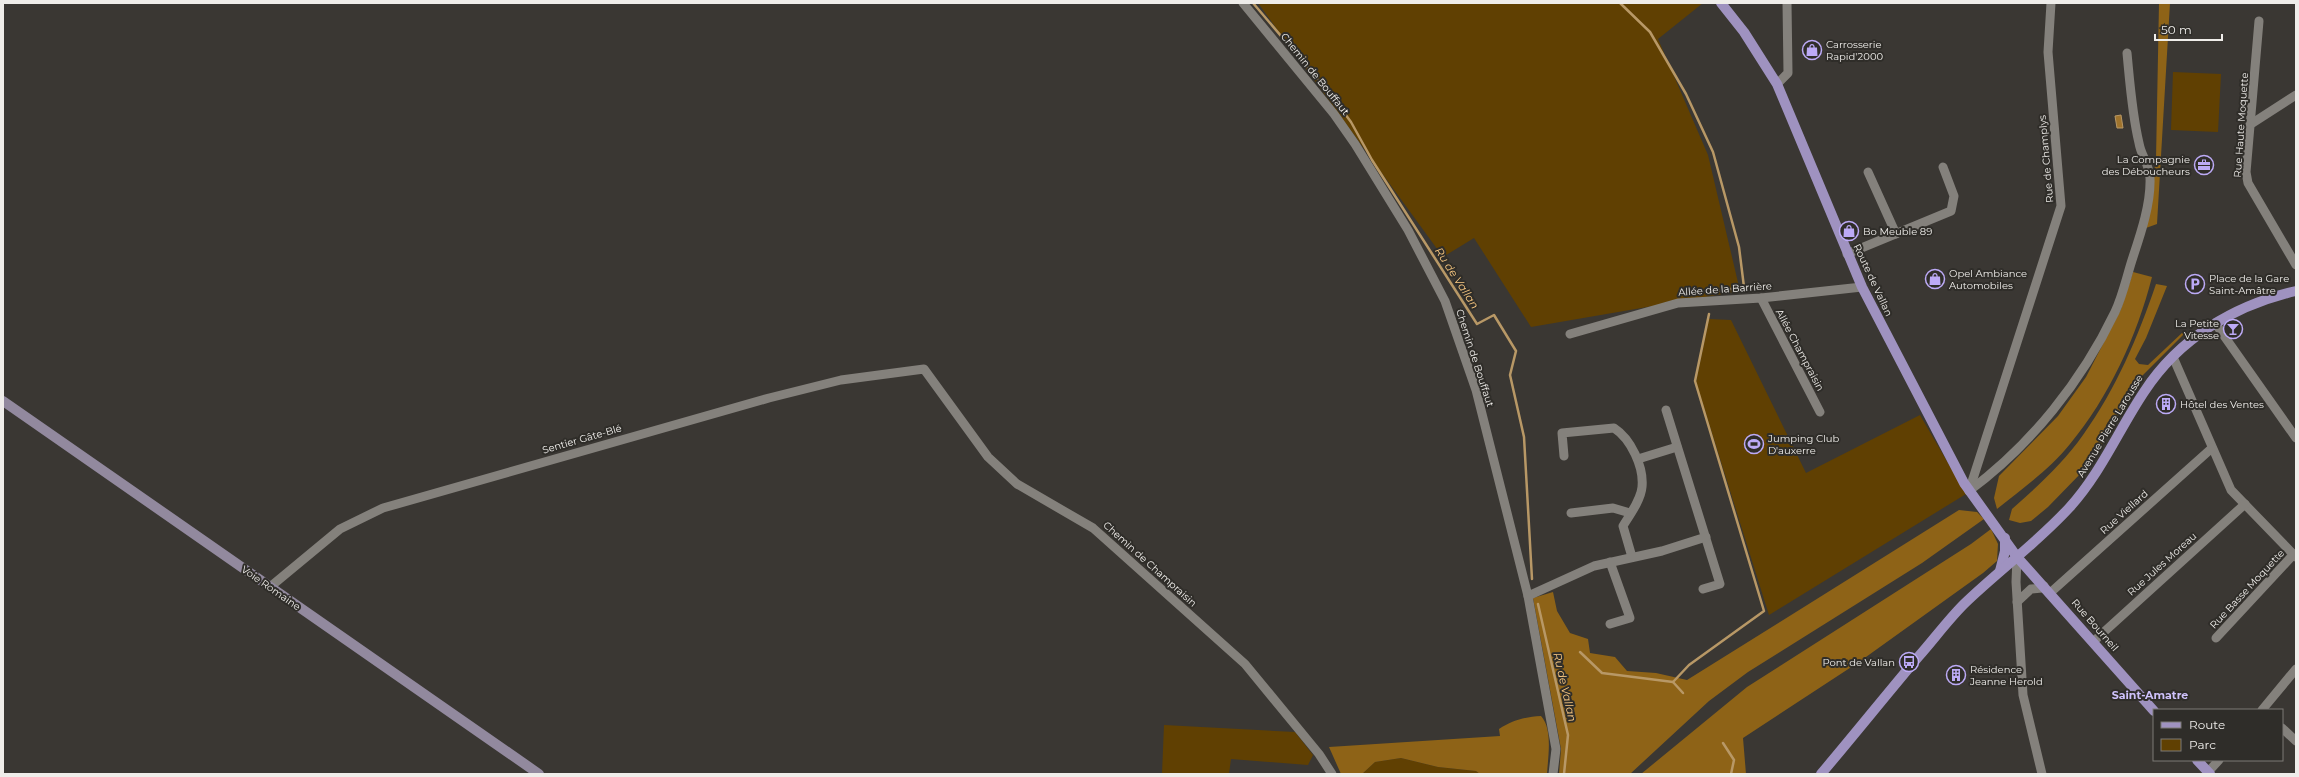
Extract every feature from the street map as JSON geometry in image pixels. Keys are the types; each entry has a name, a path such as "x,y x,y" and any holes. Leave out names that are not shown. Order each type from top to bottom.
{"main road":[{"name":"Route de Vallan","path":"1721,3 1744,32 1777,84 1862,287 1967,487 2005,538"},
{"name":"Avenue Pierre Larousse","path":"1821,774 1953,616 2000,572 2054,525 2091,482 2143,392 2172,357 2215,323 2270,297 2296,291"},
{"name":"Voie Romaine","path":"3,401 539,774"},
{"name":"Rue Bourneil","path":"2005,538 2017,557 2094,641 2153,710"},
{"path":"2000,572 2005,551 2005,538"},
{"path":"2198,761 2209,773"}],"street":[{"name":"Chemin de Bouffaut","path":"1244,3 1334,114 1355,144 1432,274 1445,301 1476,390 1534,593 1556,749 1553,774"},
{"path":"1777,84 1788,73 1787,3"},
{"name":"Rue de Champlys","path":"1967,487 2061,206 2048,52 2052,3"},
{"name":"Rue Haute Moquette","path":"2259,21 2246,172 2248,183 2296,265"},
{"path":"1967,487 1990,475 2046,418 2085,368 2115,310 2140,238 2149,190 2146,160 2139,146 2133,114 2127,53"},
{"path":"2251,124 2296,94"},
{"path":"1847,254 1951,211 1954,196 1943,167"},
{"path":"1868,172 1896,234"},
{"name":"Allée de la Barrière","path":"1570,334 1678,303 1761,298 1862,287"},
{"name":"Allée Champraisin","path":"1761,298 1820,412"},
{"path":"2215,323 2296,438"},
{"name":"Rue Basse Moquette","path":"2172,357 2231,490 2295,555 2216,638"},
{"name":"Sentier Gâte-Blé","path":"270,588 340,529 383,508 776,396 841,380 924,369"},
{"name":"Chemin de Champraisin","path":"924,369 988,457 1017,484 1093,528 1245,664 1319,754 1332,774"},
{"path":"1666,410 1720,584 1703,589"},
{"path":"1564,456 1562,434 1614,428 1620,432 1638,459 1642,488 1623,526 1632,556"},
{"path":"1638,459 1677,447"},
{"name":"Rue Viellard","path":"2017,602 2031,589 2047,589 2212,448"},
{"name":"Rue Jules Moreau","path":"2094,641 2245,504"},
{"path":"1571,513 1613,508 1630,513"},
{"path":"1534,593 1594,566 1632,556 1662,551 1706,537"},
{"path":"2017,557 2017,602 2023,695 2042,774"},
{"path":"1610,562 1630,618 1610,624"},
{"path":"2263,709 2296,669"},
{"path":"2283,729 2296,741"},
{"path":"2209,773 2218,761"}],"green space":[{"path":"1258,3 1703,3 1658,39 1708,155 1740,291 1531,327 1474,238 1443,257"},
{"path":"2173,72 2221,74 2218,132 2171,130"},
{"name":"Jumping Club D'auxerre","path":"1709,319 1731,320 1806,473 1920,415 1966,494 1769,615 1696,382"},
{"path":"1164,725 1295,732 1313,755 1308,765 1231,759 1229,774 1162,774"},
{"path":"1401,758 1438,767 1476,771 1480,774 1362,774 1375,762"}],"shaded area":[{"path":"2159,3 2170,3 2157,224 2146,228 2156,159"},
{"path":"2121,115 2123,128 2117,128 2115,116"},
{"path":"2133,272 2152,277 2146,299 2130,343 2109,386 2084,426 2054,462 1997,509 1994,498 1999,476 2058,416 2086,377 2121,309"},
{"path":"2156,284 2167,286 2146,338 2135,359 2139,364 2148,365 2183,332 2184,334 2137,381 2100,449 2083,471 2048,507 2031,521 2020,523 2009,520 2012,509 2059,464 2076,445 2095,417 2116,381 2134,343"},
{"path":"1959,510 1977,512 1984,519 1922,563 1748,672 1709,701 1630,774 1559,774 1561,749 1533,598 1553,592 1557,611 1570,633 1588,639 1590,653 1615,657 1627,671 1656,673 1687,680"},
{"path":"1991,529 1998,544 1997,561 1983,573 1859,662 1743,738 1746,774 1641,774 1747,687 1971,544"},
{"path":"1541,716 1547,728 1549,744 1547,774 1480,774 1476,771 1438,767 1401,758 1375,762 1362,774 1341,774 1329,747 1500,736 1499,729 1509,723 1524,718"}],"waterway":[{"name":"Ru de Vallan","path":"1253,3 1331,95 1351,122 1372,160 1477,324 1494,315 1516,351 1510,375 1524,437 1532,579"},
{"path":"1620,3 1650,32 1686,94 1713,152 1739,247 1744,287 1711,292"},
{"path":"1673,682 1689,665 1764,611 1695,381 1709,314"},
{"name":"Ru de Vallan","path":"1538,604 1568,735 1564,774"},
{"path":"1580,652 1602,673 1673,682 1683,693"},
{"path":"1723,743 1734,760 1731,774"}],"place":[{"name":"Carrosserie Rapid'2000","path":"1812,50"},
{"name":"La Compagnie des Déboucheurs","path":"2204,165"},
{"name":"Bo Meuble 89","path":"1849,231"},
{"name":"Opel Ambiance Automobiles","path":"1935,279"},
{"name":"Place de la Gare Saint-Amâtre","path":"2195,284"},
{"name":"La Petite Vitesse","path":"2233,329"},
{"name":"Hôtel des Ventes","path":"2166,404"},
{"name":"Jumping Club D'auxerre","path":"1754,444"},
{"name":"Pont de Vallan","path":"1909,662"},
{"name":"Résidence Jeanne Herold","path":"1956,675"}],"district":[{"name":"Saint-Amatre","path":"2150,695"}]}
